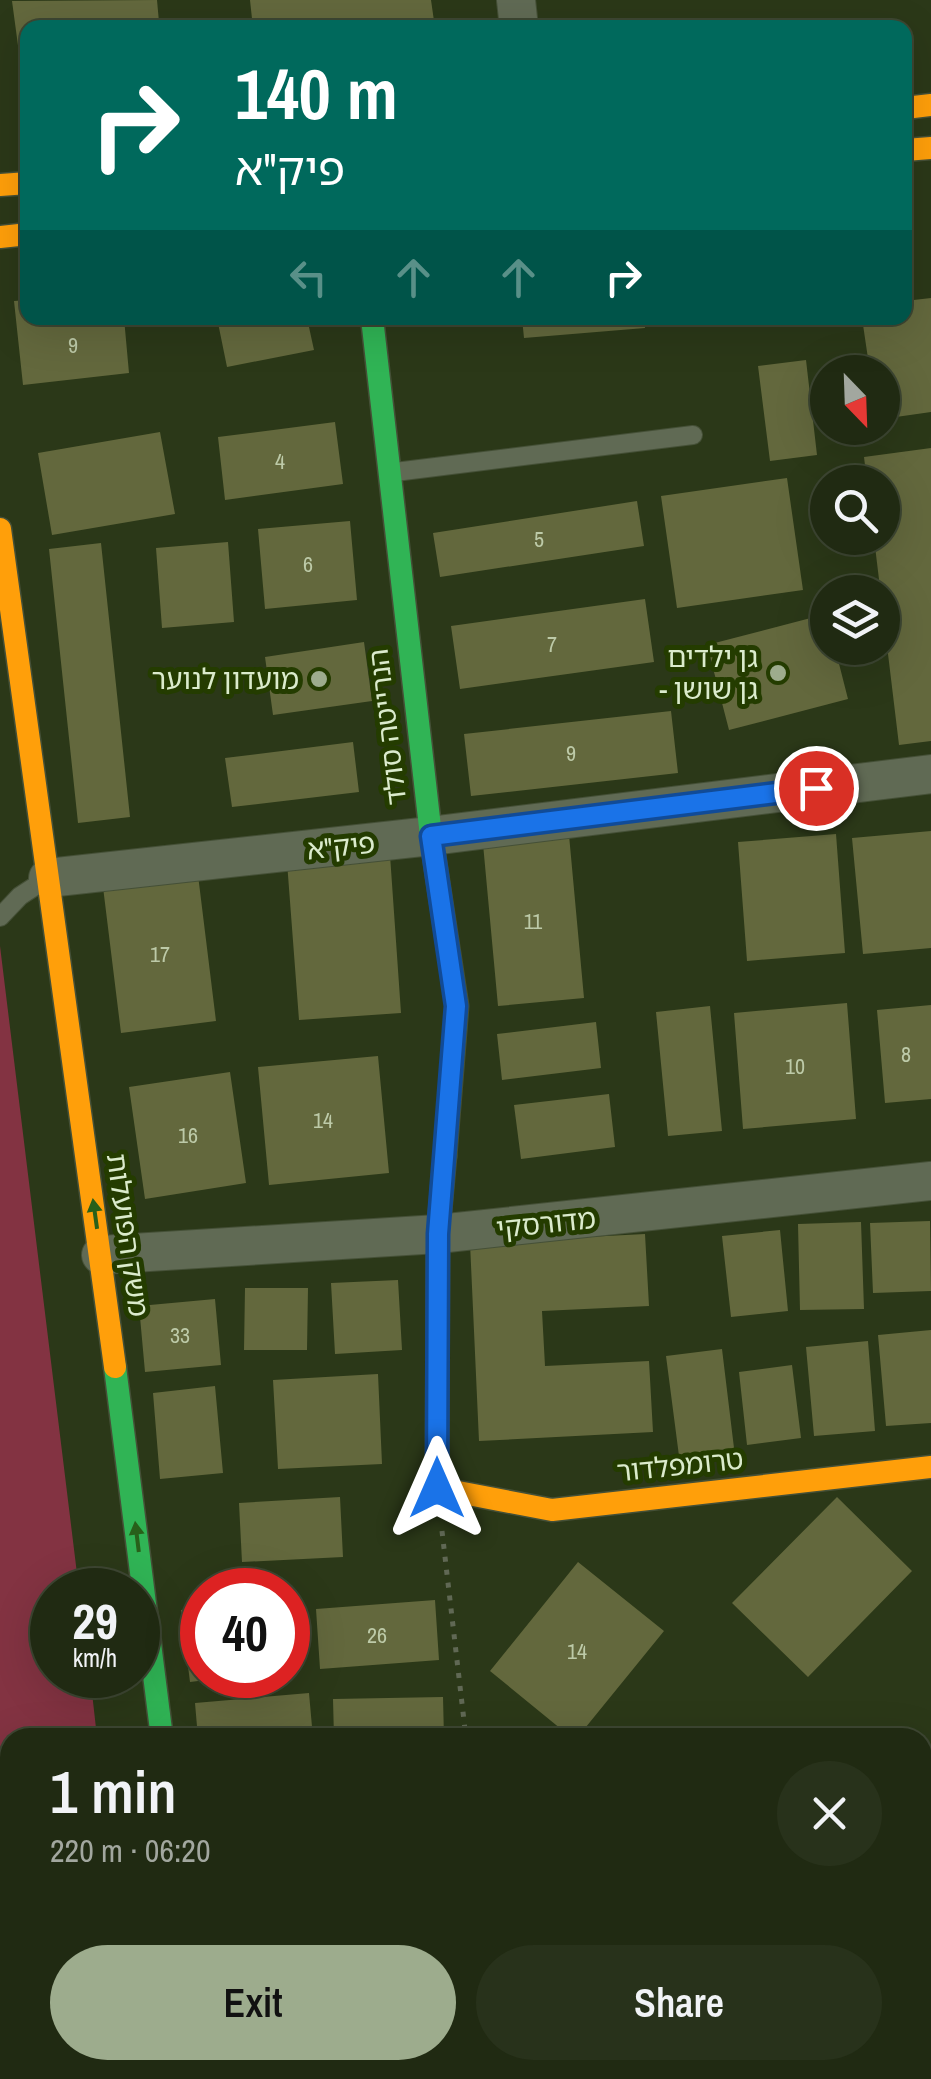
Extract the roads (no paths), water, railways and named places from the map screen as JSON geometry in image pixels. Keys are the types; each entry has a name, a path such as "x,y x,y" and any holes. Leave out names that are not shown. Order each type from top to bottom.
{"street":[{"name":"הנרייטה סולד","path":"373,325 431,836 456,1006 438,1234 437,1488"},
{"name":"משק הפועלות","path":"0,530 14,744 48,878 161,1728"},
{"name":"פיק\"א","path":"48,878 431,836 931,774"},
{"name":"מדורסקי","path":"101,1255 438,1234 931,1181"},
{"name":"טרומפלדור","path":"437,1488 552,1510 931,1467"}],"lane":[{"path":"388,473 693,435"},
{"path":"0,917 20,896 48,878"}],"place":[{"name":"גן ילדים - גן שושן","path":"778,673"},
{"name":"מועדון לנוער","path":"319,679"}]}
